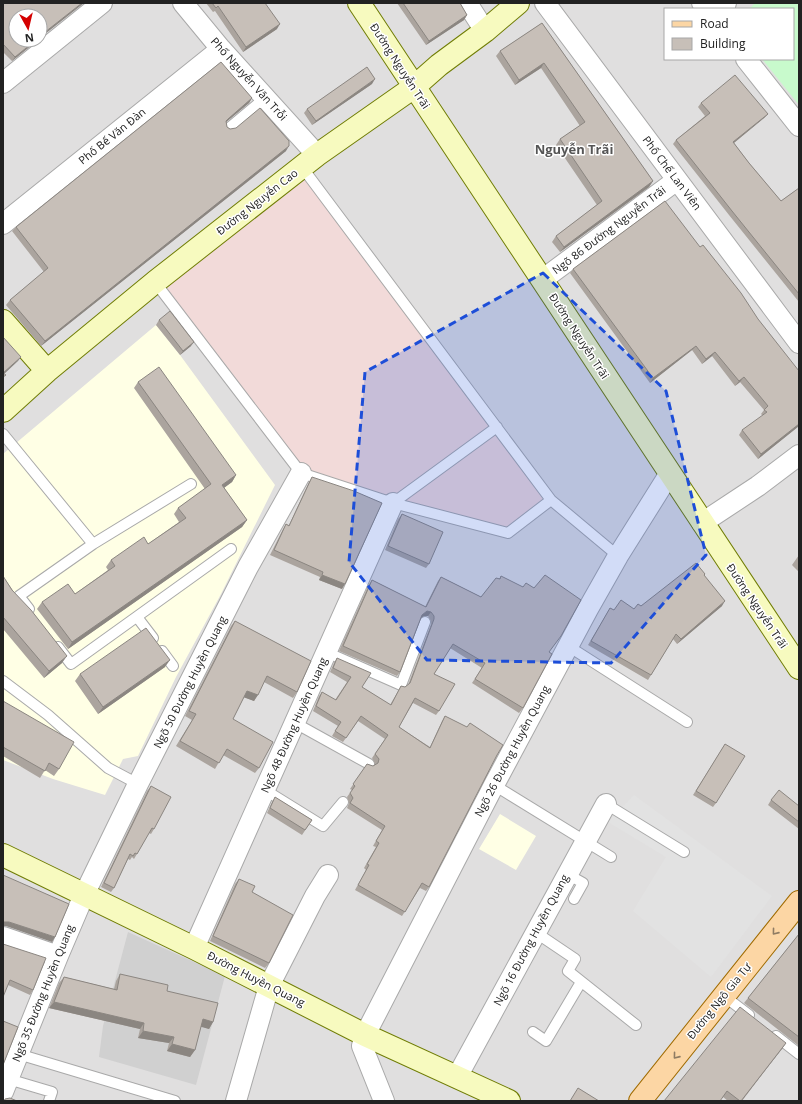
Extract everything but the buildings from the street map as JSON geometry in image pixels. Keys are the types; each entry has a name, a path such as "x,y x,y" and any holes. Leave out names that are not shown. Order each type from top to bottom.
{"main road":[{"name":"Đường Nguyễn Trãi","path":"359,3 799,668"},
{"name":"Đường Nguyễn Cao","path":"3,411 47,371 155,282 310,161 414,87 439,65 485,31 518,3"},
{"path":"3,321 47,371"},
{"name":"Đường Huyền Quang","path":"3,855 194,948 365,1035 509,1101"},
{"name":"Đường Ngô Gia Tự","path":"640,1101 799,902"}],"street":[{"path":"3,83 102,3"},
{"name":"Phố Nguyễn Văn Trỗi","path":"183,3 221,49 265,98 310,161"},
{"path":"467,3 485,31"},
{"name":"Phố Chế Lan Viên","path":"545,3 799,343"},
{"name":"Phố Bế Văn Đàn","path":"3,224 221,49"},
{"path":"747,60 799,126"},
{"name":"Ngõ 86 Đường Nguyễn Trãi","path":"542,280 677,180"},
{"path":"702,523 758,486 799,455"},
{"name":"Ngõ 50 Đường Huyền Quang","path":"84,895 138,784 248,567 302,473"},
{"name":"Ngõ 26 Đường Huyền Quang","path":"365,1035 568,646 618,556 670,473"},
{"name":"Ngõ 48 Đường Huyền Quang","path":"194,948 394,503"},
{"name":"Ngõ 16 Đường Huyền Quang","path":"457,1077 606,804"},
{"path":"236,1101 269,986 315,896 328,875"},
{"name":"Ngõ 35 Đường Huyền Quang","path":"6,1085 84,895"},
{"path":"3,937 58,956"},
{"path":"365,1035 362,1046 384,1101"},
{"path":"367,1101 373,1074"}],"lane":[{"path":"229,128 265,98"},
{"path":"310,161 497,427 551,500 618,556"},
{"path":"155,282 302,473 394,503 508,533 551,500"},
{"path":"394,503 497,427"},
{"path":"3,434 93,544"},
{"path":"33,615 19,596 93,544 191,484"},
{"path":"52,639 71,664 231,549"},
{"path":"137,616 173,666"},
{"path":"326,652 401,685 425,622"},
{"path":"568,646 687,722"},
{"path":"3,681 48,715 108,768 138,784"},
{"path":"295,723 369,764"},
{"path":"494,786 611,857"},
{"path":"265,790 323,826 343,802"},
{"path":"606,804 684,852"},
{"path":"567,874 583,883 574,899"},
{"path":"535,932 575,959 568,971 636,1025"},
{"path":"533,1032 546,1041 582,982"},
{"path":"724,996 755,1019"},
{"path":"766,1028 799,1054"},
{"path":"18,1054 175,1101"},
{"path":"6,1085 52,1092 49,1101"}],"highlighted area":[{"path":"543,273 666,391 706,555 611,663 427,660 349,562 365,372"}],"shaded area":[{"path":"3,3 799,3 799,1101 3,1101"},
{"path":"302,167 551,500 508,533 301,473 155,282"},
{"path":"156,325 180,355 275,485 221,594 176,677 138,756 123,759 105,795 53,779 3,760 3,454"},
{"path":"634,795 772,896 711,977 633,911 666,857 608,822"},
{"path":"500,814 536,836 516,870 479,849"},
{"path":"128,932 225,976 196,1085 99,1057 103,1026"}],"green space":[{"path":"755,3 799,3 799,105 763,60 794,60 794,8 750,8"}],"district":[{"name":"Nguyễn Trãi","path":"574,149"}]}
